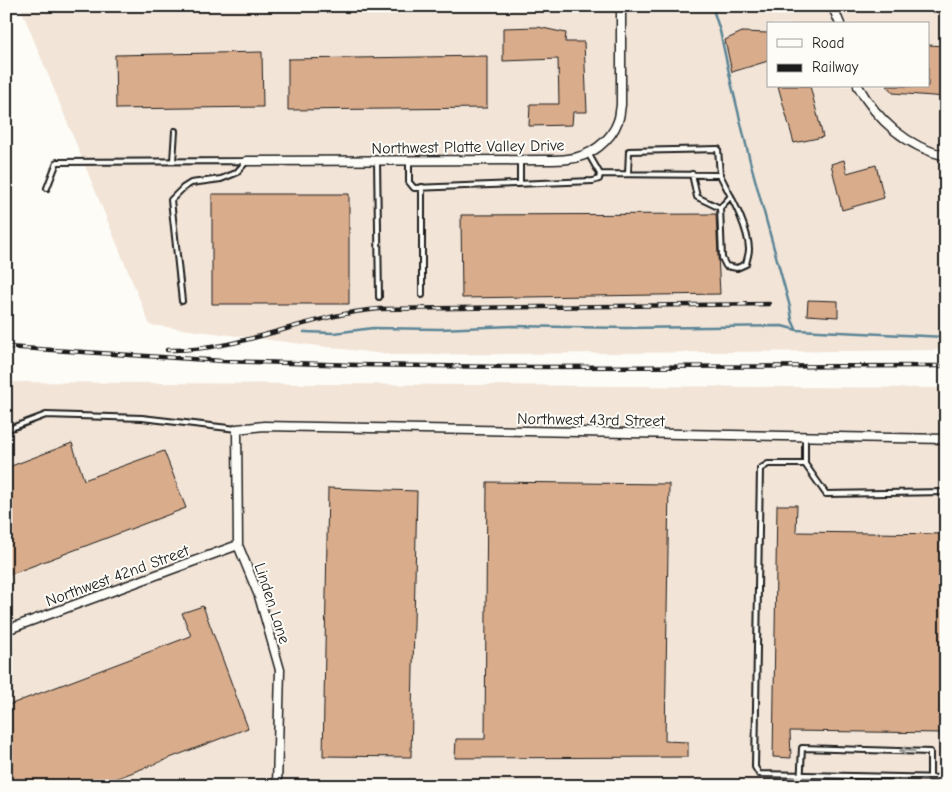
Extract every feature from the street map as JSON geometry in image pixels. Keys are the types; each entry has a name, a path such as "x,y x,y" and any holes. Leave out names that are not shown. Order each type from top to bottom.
{"street":[{"name":"Northwest Platte Valley Drive","path":"247,160 520,160 569,159 582,156 602,144 612,133 618,120 621,105 621,6"},
{"path":"831,6 839,22"},
{"path":"859,88 872,108 903,137 919,146 946,156"},
{"name":"Northwest 43rd Street","path":"236,429 264,426 946,439"},
{"name":"Linden Lane","path":"236,429 238,546 259,596 280,670 277,786"},
{"name":"Northwest 42nd Street","path":"6,630 238,546"}],"lane":[{"path":"173,161 175,131"},
{"path":"628,174 629,151 718,149 720,176 731,196 746,232 749,249 746,264 737,268 726,266 722,258 720,208 731,196"},
{"path":"409,160 409,182 414,188 593,182 599,179 600,174 588,153"},
{"path":"47,188 58,162 247,160"},
{"path":"182,301 171,200 183,188 191,184 221,179 236,173 247,160"},
{"path":"377,160 379,296"},
{"path":"520,160 520,184"},
{"path":"600,174 692,174 720,176"},
{"path":"692,174 697,197 720,208"},
{"path":"422,187 422,295"},
{"path":"6,430 46,416 142,418 236,429"},
{"path":"805,437 805,464 826,494 946,492"},
{"path":"805,464 768,464 760,469 755,767 759,774 946,778"},
{"path":"800,786 802,748 930,752 930,778"}],"path":[{"path":"166,8 173,6"}],"shaded area":[{"path":"20,6 946,6 946,350 392,355 150,325"},
{"path":"6,382 946,388 946,786 6,786"}],"building":[{"path":"538,27 566,33 565,42 584,42 587,112 573,112 572,125 529,126 530,104 559,104 558,59 503,61 503,28"},
{"path":"742,32 767,33 767,61 732,72 725,40"},
{"path":"930,45 946,46 946,97 893,93 889,88 930,88"},
{"path":"262,52 263,107 116,109 115,55"},
{"path":"487,56 487,108 288,110 288,59"},
{"path":"779,88 811,88 823,137 794,143"},
{"path":"844,160 847,173 876,165 884,198 842,210 831,164"},
{"path":"212,194 349,194 349,304 212,304"},
{"path":"716,214 720,294 462,298 461,215"},
{"path":"808,300 838,301 838,317 807,315"},
{"path":"72,443 84,480 164,451 186,508 6,576 6,468"},
{"path":"487,482 669,484 665,741 688,742 688,757 455,758 456,739 485,739"},
{"path":"328,488 417,491 411,757 323,756"},
{"path":"777,505 797,505 796,532 946,534 946,733 790,731 791,758 773,757"},
{"path":"203,606 248,728 97,786 6,786 6,706 191,636 182,613"}],"waterway":[{"path":"712,6 720,31 750,161 796,329"},
{"path":"304,332 334,333 373,328 440,329 512,326 625,328 782,326 797,330 946,337"}],"railway":[{"path":"167,350 221,345 325,318 379,309 769,304"},
{"path":"6,347 223,361 357,365 508,367 946,366"}]}
